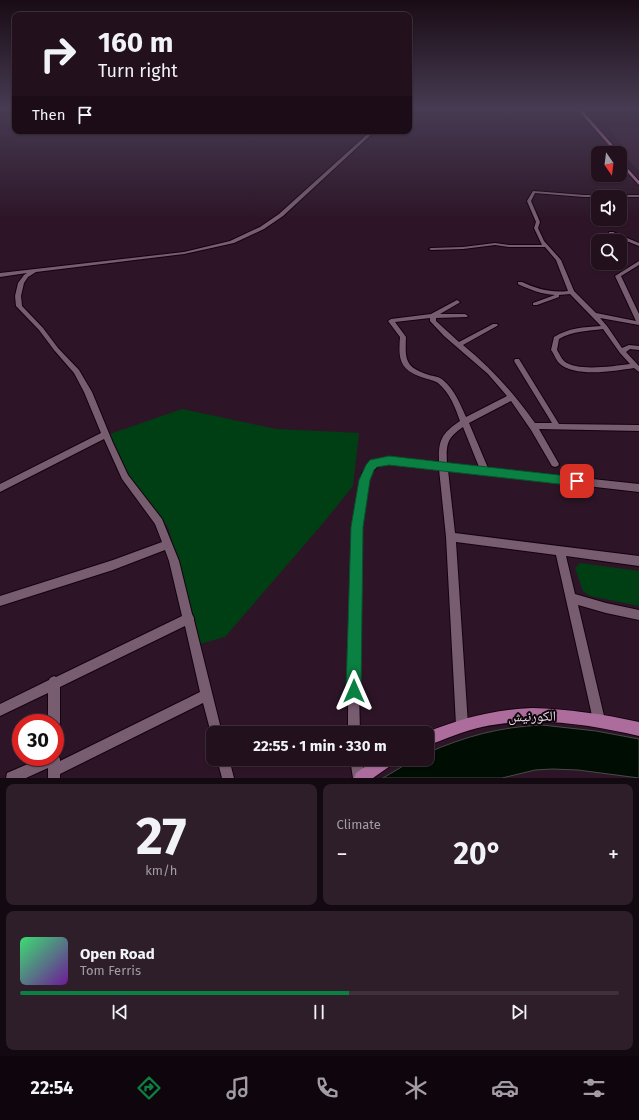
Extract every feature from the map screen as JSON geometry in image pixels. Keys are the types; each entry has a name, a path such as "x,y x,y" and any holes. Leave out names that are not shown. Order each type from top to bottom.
{"main road":[{"path":"627,165 639,179"},
{"path":"627,167 639,184"},
{"name":"الكورنيش","path":"434,736 462,725 484,719 533,713 599,720 639,729"},
{"path":"360,778 378,766"}],"street":[{"path":"0,275 184,253 222,245 244,237 262,228 281,215 357,145"},
{"path":"636,368 622,352 595,315 571,292 558,260 546,246 536,228 538,222 530,204 530,198 534,192 584,196 639,196"},
{"path":"611,233 639,245"},
{"path":"431,249 463,248 492,244 509,246 546,246"},
{"path":"639,263 618,276 639,321"},
{"path":"36,270 26,276 21,282 18,296 19,306 43,331 56,349 77,372 88,392 105,435 125,477 159,522 174,561 214,726"},
{"path":"520,283 543,292 563,294"},
{"path":"535,304 571,292"},
{"path":"433,316 457,302"},
{"path":"595,315 639,321"},
{"path":"433,316 432,319 436,325 460,344 491,373 512,396 534,426 555,464"},
{"path":"465,316 433,316 391,321 403,337 402,353 406,365 415,372 436,379 448,388 456,399 485,471"},
{"path":"460,344 495,325"},
{"path":"605,327 571,331 563,333 556,338 554,350 562,363 571,368 606,370 636,368"},
{"path":"622,352 629,346 639,348"},
{"path":"517,361 557,426"},
{"path":"462,725 451,536 442,450 446,437 464,422 512,396"},
{"path":"534,426 639,428"},
{"path":"0,488 105,435"},
{"path":"354,726 357,527 366,473 374,464 389,460 639,488"},
{"path":"451,536 639,561"},
{"path":"0,601 113,565 168,544"},
{"path":"560,551 599,720"},
{"path":"570,598 639,615"},
{"path":"0,710 54,682 189,618"},
{"path":"54,682 54,714"},
{"path":"64,761 206,695"},
{"path":"12,778 54,766"},
{"path":"225,766 228,778"},
{"path":"357,766 360,778"}],"shaded area":[{"path":"622,145 639,145 639,171 627,158 627,146"},
{"path":"542,725 596,731 639,739 639,778 578,770 552,769 535,770 502,778 383,778 403,766 434,766 434,750 469,737 497,730"}],"green space":[{"path":"182,409 276,429 359,433 353,486 225,637 199,644 168,527 127,477 110,434"},
{"path":"580,563 639,571 639,606 590,596 583,591 575,568"}],"route":[{"path":"354,691 357,527 364,480 369,468 374,464 389,460 577,481"}]}
